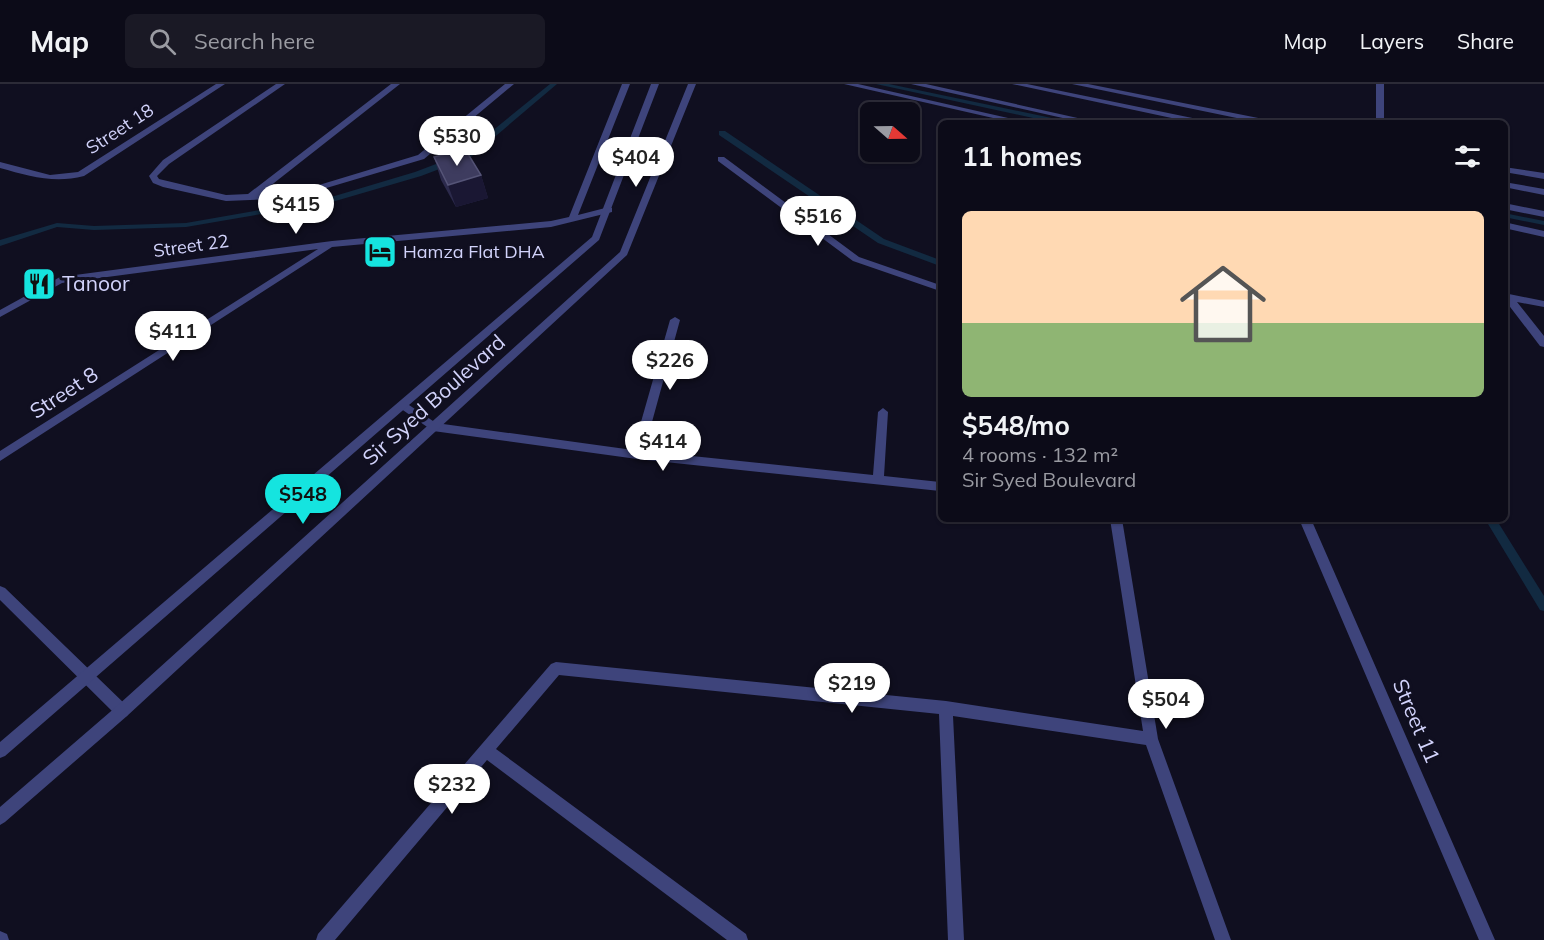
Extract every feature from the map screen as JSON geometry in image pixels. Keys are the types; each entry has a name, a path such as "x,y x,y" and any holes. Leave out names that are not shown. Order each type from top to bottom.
{"street":[{"name":"Street 18","path":"0,165 50,179 66,179 81,174 220,84"},
{"path":"281,84 166,162 153,176 156,181 166,186 213,197 280,195 320,187 421,157 510,84"},
{"path":"249,197 396,84"},
{"path":"573,217 626,84"},
{"name":"Sir Syed Boulevard","path":"0,751 596,238 609,210 655,84"},
{"name":"Sir Syed Boulevard","path":"0,816 122,711 624,253 692,84"},
{"path":"848,84 1005,120"},
{"path":"915,84 1082,120"},
{"path":"1016,84 1192,120"},
{"path":"1076,84 1144,94 1258,120"},
{"path":"1380,84 1380,120"},
{"path":"721,159 856,259 938,287"},
{"path":"1508,170 1544,176"},
{"path":"1508,185 1544,192"},
{"path":"1508,207 1544,214"},
{"name":"Street 22","path":"0,314 60,280 332,244 551,224 609,210"},
{"path":"1508,226 1544,234"},
{"name":"Street 8","path":"0,458 332,244"},
{"path":"1508,296 1544,304"},
{"path":"1508,298 1544,343"},
{"path":"637,455 675,320"},
{"path":"402,406 433,427 637,455 938,487"},
{"path":"878,480 883,412"},
{"path":"1116,522 1151,740 1223,940"},
{"name":"Street 11","path":"1306,522 1487,940"},
{"path":"0,591 122,711"},
{"path":"324,940 556,668 946,708 1151,740"},
{"path":"946,708 956,940"},
{"path":"486,750 740,940"}],"building":[{"path":"465,149 481,175 448,185 434,157"}],"waterway":[{"path":"0,243 57,225 94,228 186,225 329,200 418,174 468,155 554,84"},
{"path":"879,84 1052,120"},
{"path":"722,133 881,241 938,262"},
{"path":"1508,216 1544,223"},
{"path":"1492,522 1544,606"}],"place":[{"name":"Hamza Flat DHA","path":"380,252"},
{"name":"Tanoor","path":"39,284"}]}
